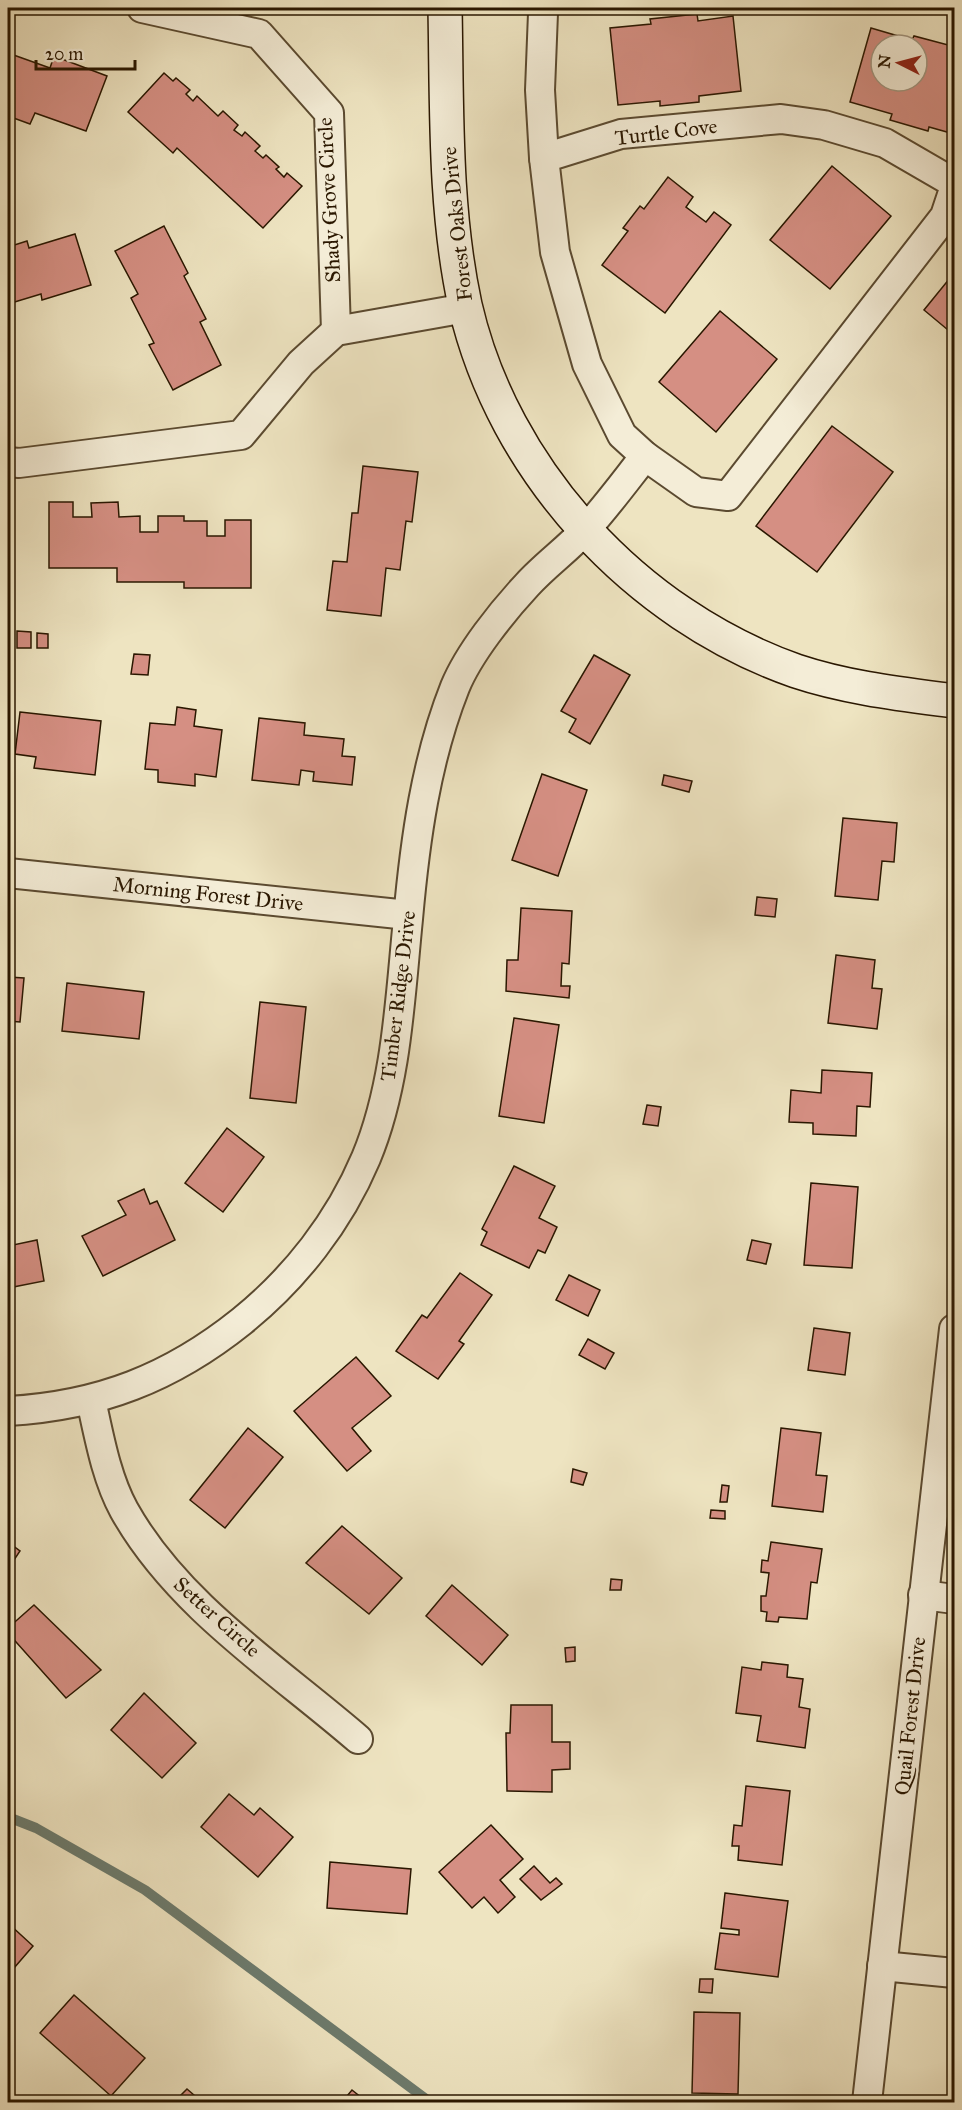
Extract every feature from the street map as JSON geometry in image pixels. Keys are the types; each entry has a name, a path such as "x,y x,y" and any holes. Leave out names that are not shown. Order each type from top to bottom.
{"street":[{"name":"Shady Grove Circle","path":"142,8 259,34 329,114 336,331"},
{"name":"Forest Oaks Drive","path":"444,8 448,164 453,231 466,308 495,392 518,437 541,474 585,530 638,580 683,615 761,657 838,683 954,701"},
{"path":"543,13 540,90 544,158 555,252 587,364 622,435 645,456 696,492 728,496 945,216 954,189"},
{"name":"Turtle Cove","path":"544,158 621,134 781,119 824,125 885,143 954,183"},
{"path":"8,462 19,463 240,435 302,363 336,331 466,308"},
{"path":"585,530 645,456"},
{"name":"Timber Ridge Drive","path":"8,1411 56,1407 91,1400 158,1376 206,1350 271,1297 312,1251 336,1215 366,1158 384,1100 399,1017 408,915 423,802 434,747 457,682 483,641 527,585 585,530"},
{"name":"Morning Forest Drive","path":"8,873 408,915"},
{"name":"Quail Forest Drive","path":"867,2103 954,1329"},
{"name":"Setter Circle","path":"91,1400 112,1481 123,1509 180,1588 358,1739"},
{"path":"923,1595 954,1599"},
{"path":"882,1966 954,1973"}],"building":[{"path":"697,14 698,21 733,16 741,91 699,96 699,102 660,106 660,101 618,105 610,28 651,24 650,19"},
{"path":"871,28 888,33 870,33"},
{"path":"869,35 869,93 929,93 929,40 952,46 950,54 954,55 954,134 929,127 928,131 890,120 892,114 850,102"},
{"path":"8,53 50,68 54,56 107,76 86,131 35,113 30,124 8,116"},
{"path":"164,73 173,81 176,78 190,90 186,94 193,101 197,96 218,116 223,111 238,125 234,130 242,136 245,132 260,146 255,151 263,158 266,155 279,167 276,169 284,177 287,173 302,186 263,228 177,148 173,153 128,112"},
{"path":"832,166 891,216 830,289 770,240"},
{"path":"668,177 693,197 686,207 706,222 714,212 731,225 665,313 602,265 628,231 623,228 640,206 644,209"},
{"path":"164,226 188,273 184,276 206,319 200,322 221,365 173,390 149,345 154,343 131,298 138,294 115,251"},
{"path":"75,234 91,285 42,300 41,294 8,304 8,247 27,241 29,248"},
{"path":"954,273 954,335 924,310"},
{"path":"720,311 777,359 716,432 659,382"},
{"path":"832,426 893,472 817,572 756,526"},
{"path":"363,466 418,472 412,522 406,521 400,570 386,568 381,616 327,610 333,561 347,562 352,513 358,513"},
{"path":"49,502 73,502 73,517 92,517 91,503 118,502 119,517 140,516 140,532 158,532 158,516 184,516 184,521 207,521 207,536 225,536 225,520 251,520 251,588 184,588 184,582 117,582 117,568 49,568"},
{"path":"17,631 31,632 31,648 17,648"},
{"path":"37,633 48,634 48,648 37,648"},
{"path":"134,654 150,655 148,675 131,674"},
{"path":"594,655 630,675 590,744 569,732 576,719 561,711"},
{"path":"177,707 196,710 194,726 222,730 216,777 195,774 195,786 158,782 158,770 145,769 150,723 175,725"},
{"path":"20,712 101,721 95,775 34,768 36,757 15,754"},
{"path":"259,718 305,723 304,735 344,739 342,756 355,757 352,785 313,781 314,772 301,770 299,785 252,780"},
{"path":"542,774 587,790 558,876 512,860"},
{"path":"664,775 692,781 689,792 662,785"},
{"path":"843,818 897,823 894,862 882,861 878,900 835,896"},
{"path":"757,897 777,899 775,917 755,915"},
{"path":"521,908 572,911 569,964 562,963 561,986 570,986 569,998 506,991 507,960 518,960"},
{"path":"836,955 875,960 872,988 882,989 877,1029 828,1023"},
{"path":"8,977 24,978 20,1022 8,1021"},
{"path":"67,983 144,992 139,1039 62,1031"},
{"path":"260,1002 306,1007 296,1103 250,1098"},
{"path":"514,1018 559,1025 544,1123 499,1116"},
{"path":"822,1070 872,1073 870,1107 857,1106 856,1136 813,1134 813,1123 789,1122 791,1090 821,1093"},
{"path":"647,1105 661,1107 658,1126 643,1124"},
{"path":"227,1128 264,1157 223,1212 185,1183"},
{"path":"514,1166 555,1186 539,1218 557,1227 545,1253 538,1250 529,1268 481,1245 487,1232 482,1229"},
{"path":"811,1183 858,1187 852,1268 804,1265"},
{"path":"144,1189 150,1204 157,1201 175,1240 103,1276 82,1236 126,1215 118,1201"},
{"path":"37,1240 44,1281 8,1288 8,1246"},
{"path":"752,1240 771,1244 766,1264 747,1260"},
{"path":"460,1273 492,1295 459,1341 464,1344 438,1379 396,1351 422,1315 427,1318"},
{"path":"569,1275 600,1290 588,1316 556,1300"},
{"path":"814,1328 850,1333 845,1375 808,1370"},
{"path":"588,1339 614,1353 605,1369 579,1355"},
{"path":"356,1357 391,1396 352,1428 371,1451 347,1471 294,1411"},
{"path":"248,1428 283,1457 225,1528 190,1500"},
{"path":"781,1428 821,1433 816,1475 827,1476 823,1512 772,1506"},
{"path":"573,1469 587,1473 583,1485 571,1482"},
{"path":"722,1485 729,1486 727,1502 720,1502"},
{"path":"711,1510 725,1511 725,1519 710,1518"},
{"path":"342,1526 402,1578 369,1614 306,1563"},
{"path":"8,1530 13,1534 8,1542"},
{"path":"8,1542 20,1551 8,1569"},
{"path":"771,1542 822,1549 817,1583 811,1582 807,1619 779,1617 778,1622 766,1621 767,1612 761,1611 761,1596 766,1596 769,1573 761,1572 762,1560 768,1561"},
{"path":"611,1579 622,1580 621,1590 610,1590"},
{"path":"452,1585 508,1635 482,1665 426,1616"},
{"path":"34,1605 101,1670 66,1698 8,1633 8,1628"},
{"path":"575,1647 575,1661 566,1662 565,1648"},
{"path":"762,1662 788,1665 787,1677 803,1679 799,1707 810,1709 805,1748 757,1741 761,1716 736,1713 742,1667 761,1670"},
{"path":"144,1693 196,1743 162,1778 111,1730"},
{"path":"511,1705 552,1705 552,1742 570,1742 570,1769 552,1770 552,1792 507,1791 506,1733 510,1733"},
{"path":"746,1786 790,1791 782,1865 738,1860 739,1846 732,1846 734,1825 742,1826"},
{"path":"229,1794 254,1815 260,1808 293,1837 258,1877 201,1827"},
{"path":"491,1825 523,1859 500,1880 515,1897 498,1913 484,1897 472,1908 439,1872"},
{"path":"330,1862 411,1869 407,1914 327,1908"},
{"path":"534,1866 550,1883 556,1878 562,1884 541,1900 520,1879"},
{"path":"725,1893 788,1901 778,1977 715,1969 720,1933 739,1935 739,1930 721,1928"},
{"path":"8,1923 33,1946 8,1975"},
{"path":"700,1979 713,1979 712,1993 699,1992"},
{"path":"74,1995 145,2058 111,2096 40,2033"},
{"path":"694,2012 740,2013 738,2094 692,2093"},
{"path":"187,2089 202,2102 174,2102"},
{"path":"352,2090 367,2102 342,2102"}],"waterway":[{"path":"8,1817 36,1828 145,1890 430,2102"}]}
